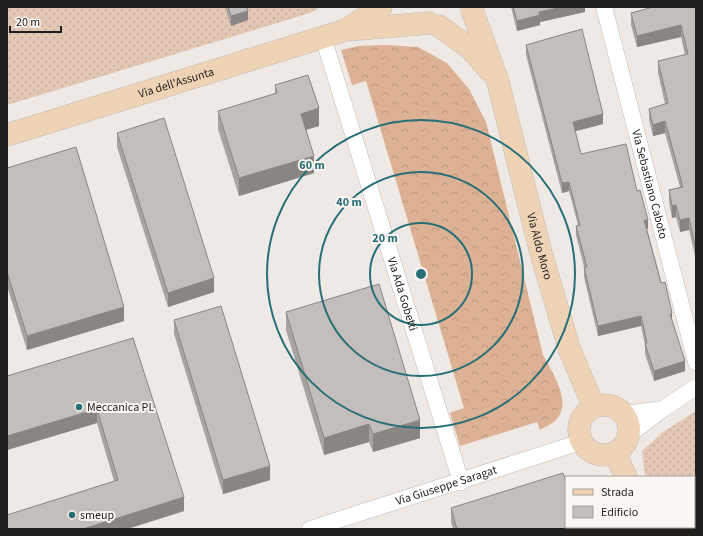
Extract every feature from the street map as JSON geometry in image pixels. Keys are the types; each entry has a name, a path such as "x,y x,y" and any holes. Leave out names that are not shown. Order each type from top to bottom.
{"street":[{"name":"Via dell'Assunta","path":"346,30 381,7"},
{"name":"Via Aldo Moro","path":"413,7 420,17 434,24 471,49 498,82"},
{"name":"Via Sebastiano Caboto","path":"604,7 696,362"},
{"name":"Via dell'Assunta","path":"7,135 346,30 434,24 452,25 463,20 472,9"},
{"name":"Via Aldo Moro","path":"472,9 498,82 541,253 570,351 594,407"},
{"name":"Via Ada Gobetti","path":"323,37 461,482"},
{"path":"629,436 662,409 696,387"},
{"path":"610,405 618,408 624,414 630,428 629,436 622,449 615,453 600,455 586,448 581,442 579,434 582,418 594,407 610,405"},
{"path":"624,414 662,409"},
{"name":"Via Giuseppe Saragat","path":"310,529 461,482 581,442"},
{"path":"615,453 626,476"}],"shaded area":[{"path":"7,7 321,7 310,13 7,105"},
{"path":"696,411 696,529 662,528 695,528 695,476 645,476 642,451 663,432"}],"green space":[{"path":"386,45 418,47 447,63 469,89 486,122 543,355 556,378 562,396 561,413 556,420 540,430 537,422 460,446 450,413 464,408 366,81 352,85 341,50 358,46"}],"building":[{"path":"228,7 247,7 248,11 231,16"},
{"path":"513,7 563,7 539,12 540,15 517,21"},
{"path":"653,7 696,7 696,249 689,218 680,220 676,205 672,206 669,190 683,187 665,121 653,125 649,109 668,103 658,61 688,54 681,25 637,36 631,13"},
{"path":"582,29 603,114 573,122 581,154 626,144 637,191 640,190 648,220 644,220 661,283 665,282 672,313 670,314 685,361 654,371 645,344 647,343 641,316 598,326 584,267 587,267 576,226 580,225 569,182 562,183 526,45"},
{"path":"308,75 319,108 301,114 314,156 239,178 218,111 277,93 275,85"},
{"path":"164,118 214,278 168,293 117,133"},
{"path":"76,147 124,307 27,336 7,272 7,168"},
{"path":"379,284 420,420 373,434 369,424 324,438 286,312"},
{"path":"221,306 270,466 223,480 174,320"},
{"name":"Meccanica PL","path":"133,338 184,497 83,529 7,529 7,515 118,480 97,409 7,436 7,376"},
{"path":"563,473 565,479 565,528 581,529 457,529 451,508"}],"place":[{"name":"Meccanica PL","path":"79,407"},
{"name":"smeup","path":"72,515"}]}
